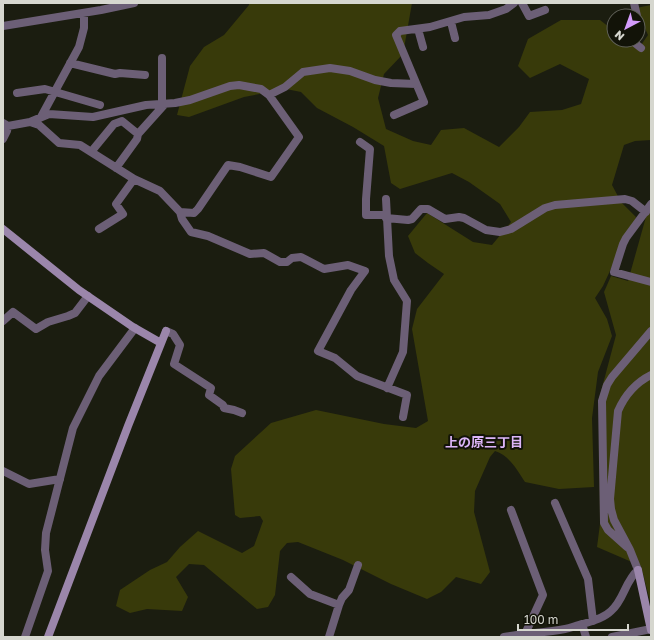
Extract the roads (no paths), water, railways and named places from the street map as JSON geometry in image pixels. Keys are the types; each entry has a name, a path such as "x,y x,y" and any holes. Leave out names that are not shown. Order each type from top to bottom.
{"street":[{"path":"3,26 84,13 109,6 134,3"},
{"path":"394,115 424,102 396,34 400,31 451,22 464,18 489,15 506,9 514,3"},
{"path":"522,3 529,16 545,10"},
{"path":"41,117 79,47 84,28 84,13"},
{"path":"451,22 455,38"},
{"path":"418,28 423,47"},
{"path":"116,168 138,139 138,134 163,105 162,58"},
{"path":"70,63 114,74 145,75"},
{"path":"269,95 285,87 303,72 330,68 350,71 375,80 391,83 416,84"},
{"path":"3,139 7,131 5,125 30,122 49,114 92,117 146,105 163,105 190,100 230,86 239,85 260,89 269,95 299,137 271,177 240,167 228,165 194,213 180,212"},
{"path":"17,93 45,89 100,105"},
{"path":"92,152 114,124 122,121 138,134"},
{"path":"30,122 39,126 59,143 80,145 134,179 160,191 180,212 182,219 191,232 208,236 250,254 264,253 280,262 287,262 292,258 301,257 324,269 348,265 365,271 351,290 318,351 335,358 357,376 407,395 403,417"},
{"path":"360,142 370,149 366,215 386,216 408,220 412,219 421,210 428,209 444,219 459,217 464,218 486,230 500,232 511,229 545,208 555,205 625,199 632,200 646,212"},
{"path":"99,229 123,214 116,204 134,179"},
{"path":"386,199 389,256 394,280 407,301 403,352 387,388"},
{"path":"651,204 623,244 614,272 651,282"},
{"path":"3,229 63,278 135,328 161,343"},
{"path":"3,321 13,312 36,329 48,322 75,313 88,296"},
{"path":"25,637 48,571 45,550 46,533 73,428 99,376 135,328"},
{"path":"48,637 166,331 173,334 180,345 174,364 211,388 209,395 223,405 224,408 242,413"},
{"path":"630,550 608,530 604,523 602,401 607,385 612,377 651,331"},
{"path":"612,637 651,630 638,570 630,550 614,520 610,499 618,411 629,391 651,375"},
{"path":"3,471 29,484 60,479"},
{"path":"555,503 588,579 592,621"},
{"path":"511,510 543,595 525,634"},
{"path":"328,637 339,605 342,598 349,590 358,565"},
{"path":"509,636 565,629 592,621 610,612 621,599 632,576 638,570"},
{"path":"291,577 310,594 339,605"},
{"path":"582,624 586,637"}],"district":[{"name":"上の原三丁目","path":"484,442"}]}
